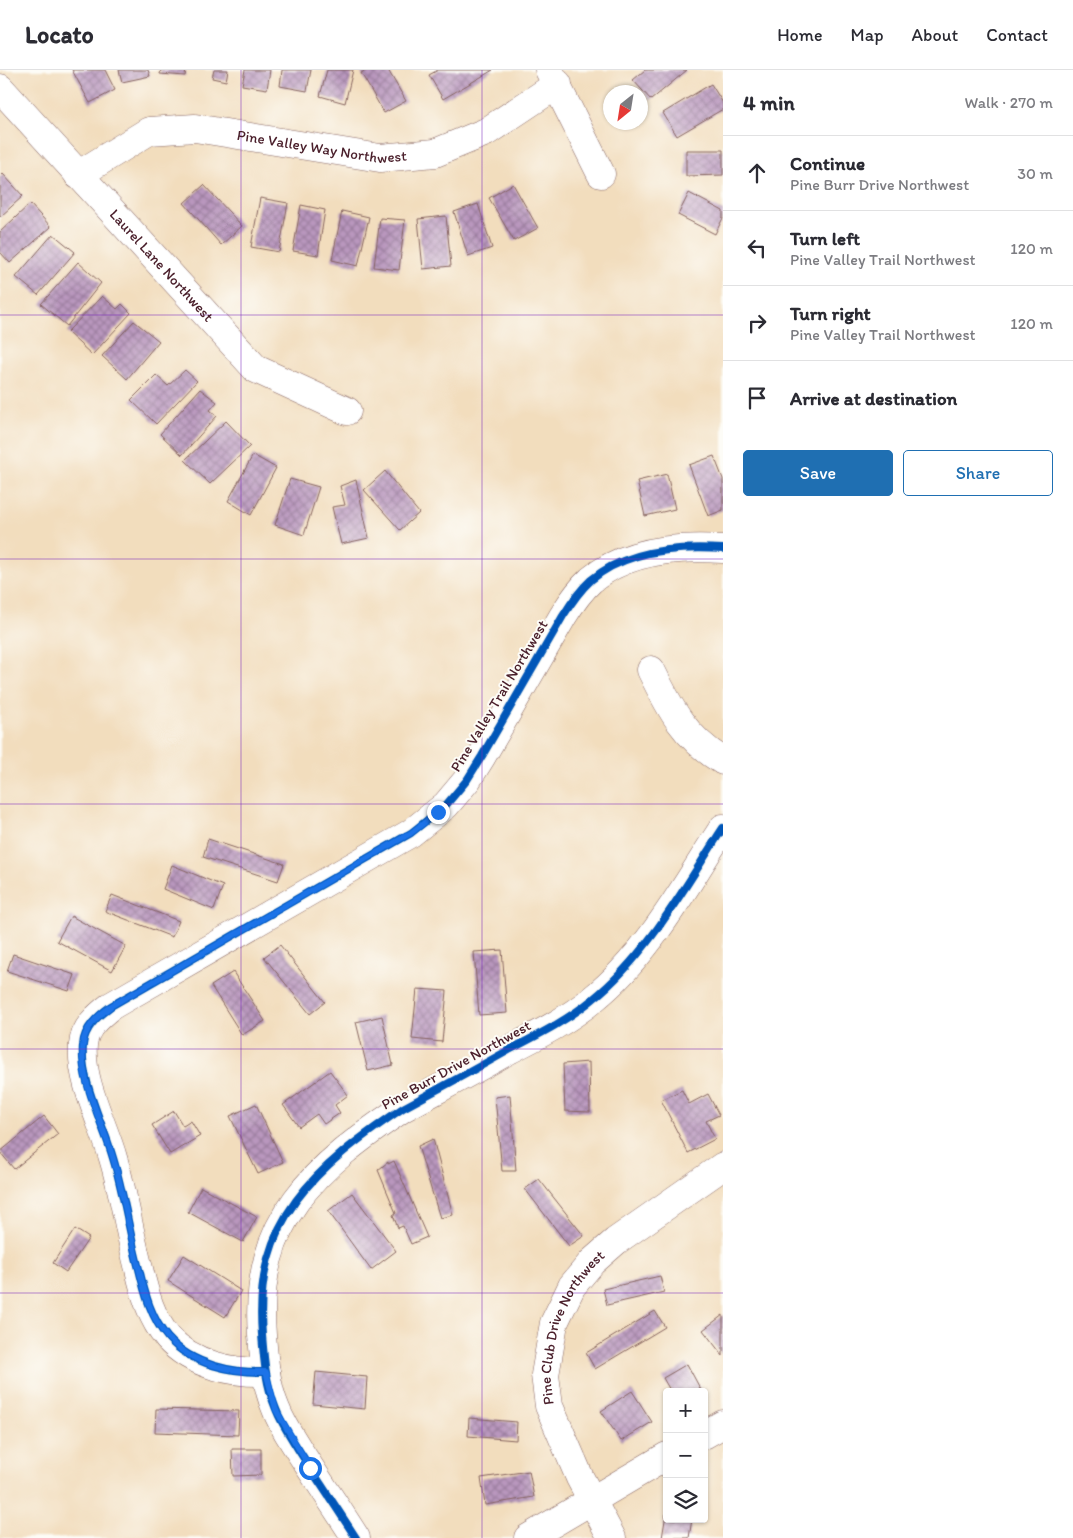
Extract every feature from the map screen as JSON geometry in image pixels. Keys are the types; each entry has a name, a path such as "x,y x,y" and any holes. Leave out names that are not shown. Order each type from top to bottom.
{"street":[{"path":"554,77 601,174"},
{"name":"Pine Valley Way Northwest","path":"78,175 150,131 194,128 380,158 435,153 486,132 554,77"},
{"name":"Laurel Lane Northwest","path":"0,88 256,369 347,411"},
{"name":"Pine Valley Trail Northwest","path":"266,1372 247,1372 230,1369 196,1358 181,1350 169,1339 152,1312 145,1295 131,1240 113,1157 82,1061 83,1042 90,1026 98,1016 111,1006 411,833 438,812 454,796 474,768 573,599 596,576 617,564 648,554 683,548 723,549"},
{"path":"652,670 676,718 690,736 709,753 723,761"},
{"name":"Pine Burr Drive Northwest","path":"356,1538 282,1422 272,1397 266,1372 261,1306 266,1264 281,1224 295,1200 347,1149 403,1108 543,1032 593,1000 640,950 669,911 723,828"},
{"name":"Pine Club Drive Northwest","path":"612,1538 591,1500 554,1422 545,1390 546,1359 554,1324 558,1312 572,1286 603,1252 723,1166"},
{"path":"707,1433 723,1424"},
{"path":"528,1538 663,1458"}],"building":[{"path":"72,70 105,70 115,90 90,103"},
{"path":"119,70 148,70 150,76 122,82"},
{"path":"161,70 186,70 185,76 160,74"},
{"path":"214,70 228,70 226,81 212,78"},
{"path":"245,70 270,70 267,89 242,85"},
{"path":"282,70 311,70 307,91 280,86"},
{"path":"327,70 353,70 345,103 320,96"},
{"path":"367,70 388,70 406,101 384,113 361,73"},
{"path":"438,70 493,70 443,99 429,75"},
{"path":"645,70 687,70 651,100 648,97 648,85 638,85 633,80"},
{"path":"711,84 723,103 723,109 677,136 663,113"},
{"path":"686,150 723,150 723,175 686,176"},
{"path":"3,174 23,196 0,217 0,177"},
{"path":"513,184 538,228 514,241 489,198"},
{"path":"204,185 242,226 221,245 184,203"},
{"path":"689,193 723,211 723,218 715,234 678,215"},
{"path":"260,198 288,203 279,252 251,247"},
{"path":"30,204 51,227 10,263 0,252 0,232"},
{"path":"478,204 492,248 468,256 454,212"},
{"path":"301,205 325,210 318,255 293,251"},
{"path":"342,211 369,217 358,266 332,260"},
{"path":"446,216 451,266 423,269 418,219"},
{"path":"380,218 405,220 399,270 374,267"},
{"path":"53,234 75,252 38,295 16,277"},
{"path":"78,262 101,283 67,326 41,304"},
{"path":"102,296 117,309 122,304 131,313 92,355 67,332"},
{"path":"134,321 159,341 127,379 102,356"},
{"path":"185,370 197,381 156,424 131,400 156,375 168,386"},
{"path":"200,389 217,402 210,410 217,416 182,455 160,434"},
{"path":"226,421 250,446 210,484 185,460"},
{"path":"253,455 276,468 251,515 228,501"},
{"path":"714,456 723,479 723,510 708,516 689,465"},
{"path":"385,471 419,513 400,530 364,490"},
{"path":"667,474 675,509 645,516 637,481"},
{"path":"290,479 319,487 304,535 275,525"},
{"path":"356,480 369,538 341,544 332,507 345,505 340,486"},
{"path":"208,839 284,864 278,881 203,857"},
{"path":"172,865 223,886 214,910 163,889"},
{"path":"112,895 179,921 172,937 105,911"},
{"path":"71,916 126,946 112,971 57,941"},
{"path":"280,945 325,1002 310,1014 264,957"},
{"path":"502,950 507,1013 479,1015 474,952"},
{"path":"13,954 75,975 69,991 7,971"},
{"path":"233,972 265,1021 242,1035 211,986"},
{"path":"417,989 447,991 442,1042 412,1039"},
{"path":"382,1016 393,1065 368,1071 356,1022"},
{"path":"589,1062 590,1112 565,1111 563,1064"},
{"path":"330,1071 348,1095 335,1105 340,1113 324,1124 317,1114 299,1127 283,1105"},
{"path":"682,1090 689,1104 708,1094 719,1115 706,1121 715,1139 688,1153 661,1100"},
{"path":"510,1095 516,1171 502,1171 495,1097"},
{"path":"256,1104 283,1162 258,1174 230,1116"},
{"path":"174,1111 183,1126 191,1121 200,1136 170,1154 152,1125"},
{"path":"44,1116 58,1134 14,1169 0,1152"},
{"path":"433,1139 453,1215 440,1218 418,1146"},
{"path":"394,1161 427,1237 411,1244 403,1226 398,1228 393,1215 396,1213 378,1170 388,1162 388,1164"},
{"path":"539,1179 584,1236 569,1246 525,1189"},
{"path":"201,1187 257,1217 243,1242 188,1212"},
{"path":"352,1193 396,1251 371,1270 328,1211"},
{"path":"75,1229 89,1238 66,1272 53,1263"},
{"path":"184,1255 241,1291 225,1317 168,1281"},
{"path":"660,1276 664,1292 607,1305 603,1289"},
{"path":"655,1311 665,1327 595,1369 586,1353"},
{"path":"723,1315 723,1356 703,1330"},
{"path":"687,1364 700,1388 669,1388 663,1378"},
{"path":"316,1372 367,1377 365,1409 313,1404"},
{"path":"632,1391 652,1422 621,1441 601,1411"},
{"path":"156,1409 239,1411 238,1435 155,1432"},
{"path":"469,1418 517,1422 516,1440 468,1436"},
{"path":"232,1449 261,1449 261,1475 233,1476"},
{"path":"529,1471 534,1497 485,1505 481,1478"},
{"path":"664,1523 691,1523 689,1538 662,1538"}],"cycle path":[{"path":"266,1372 227,1369 201,1361 178,1347 168,1338 157,1322 149,1305 135,1255 117,1172 85,1073 83,1045 86,1033 97,1018 111,1006 411,833 446,805 467,780 482,756 566,611 591,580 620,562 654,552 689,548 723,549"},
{"path":"356,1538 286,1429 278,1414 270,1391 262,1335 262,1294 268,1259 279,1228 296,1200 317,1176 371,1130 403,1108 542,1033 583,1007 613,981 631,962 664,919 723,828"}],"route":[{"path":"310,1468 276,1410 266,1372 247,1372 230,1369 196,1358 181,1350 169,1339 152,1312 145,1295 131,1240 113,1157 87,1081 82,1061 83,1042 90,1026 98,1016 111,1006 411,833 438,812"}]}
